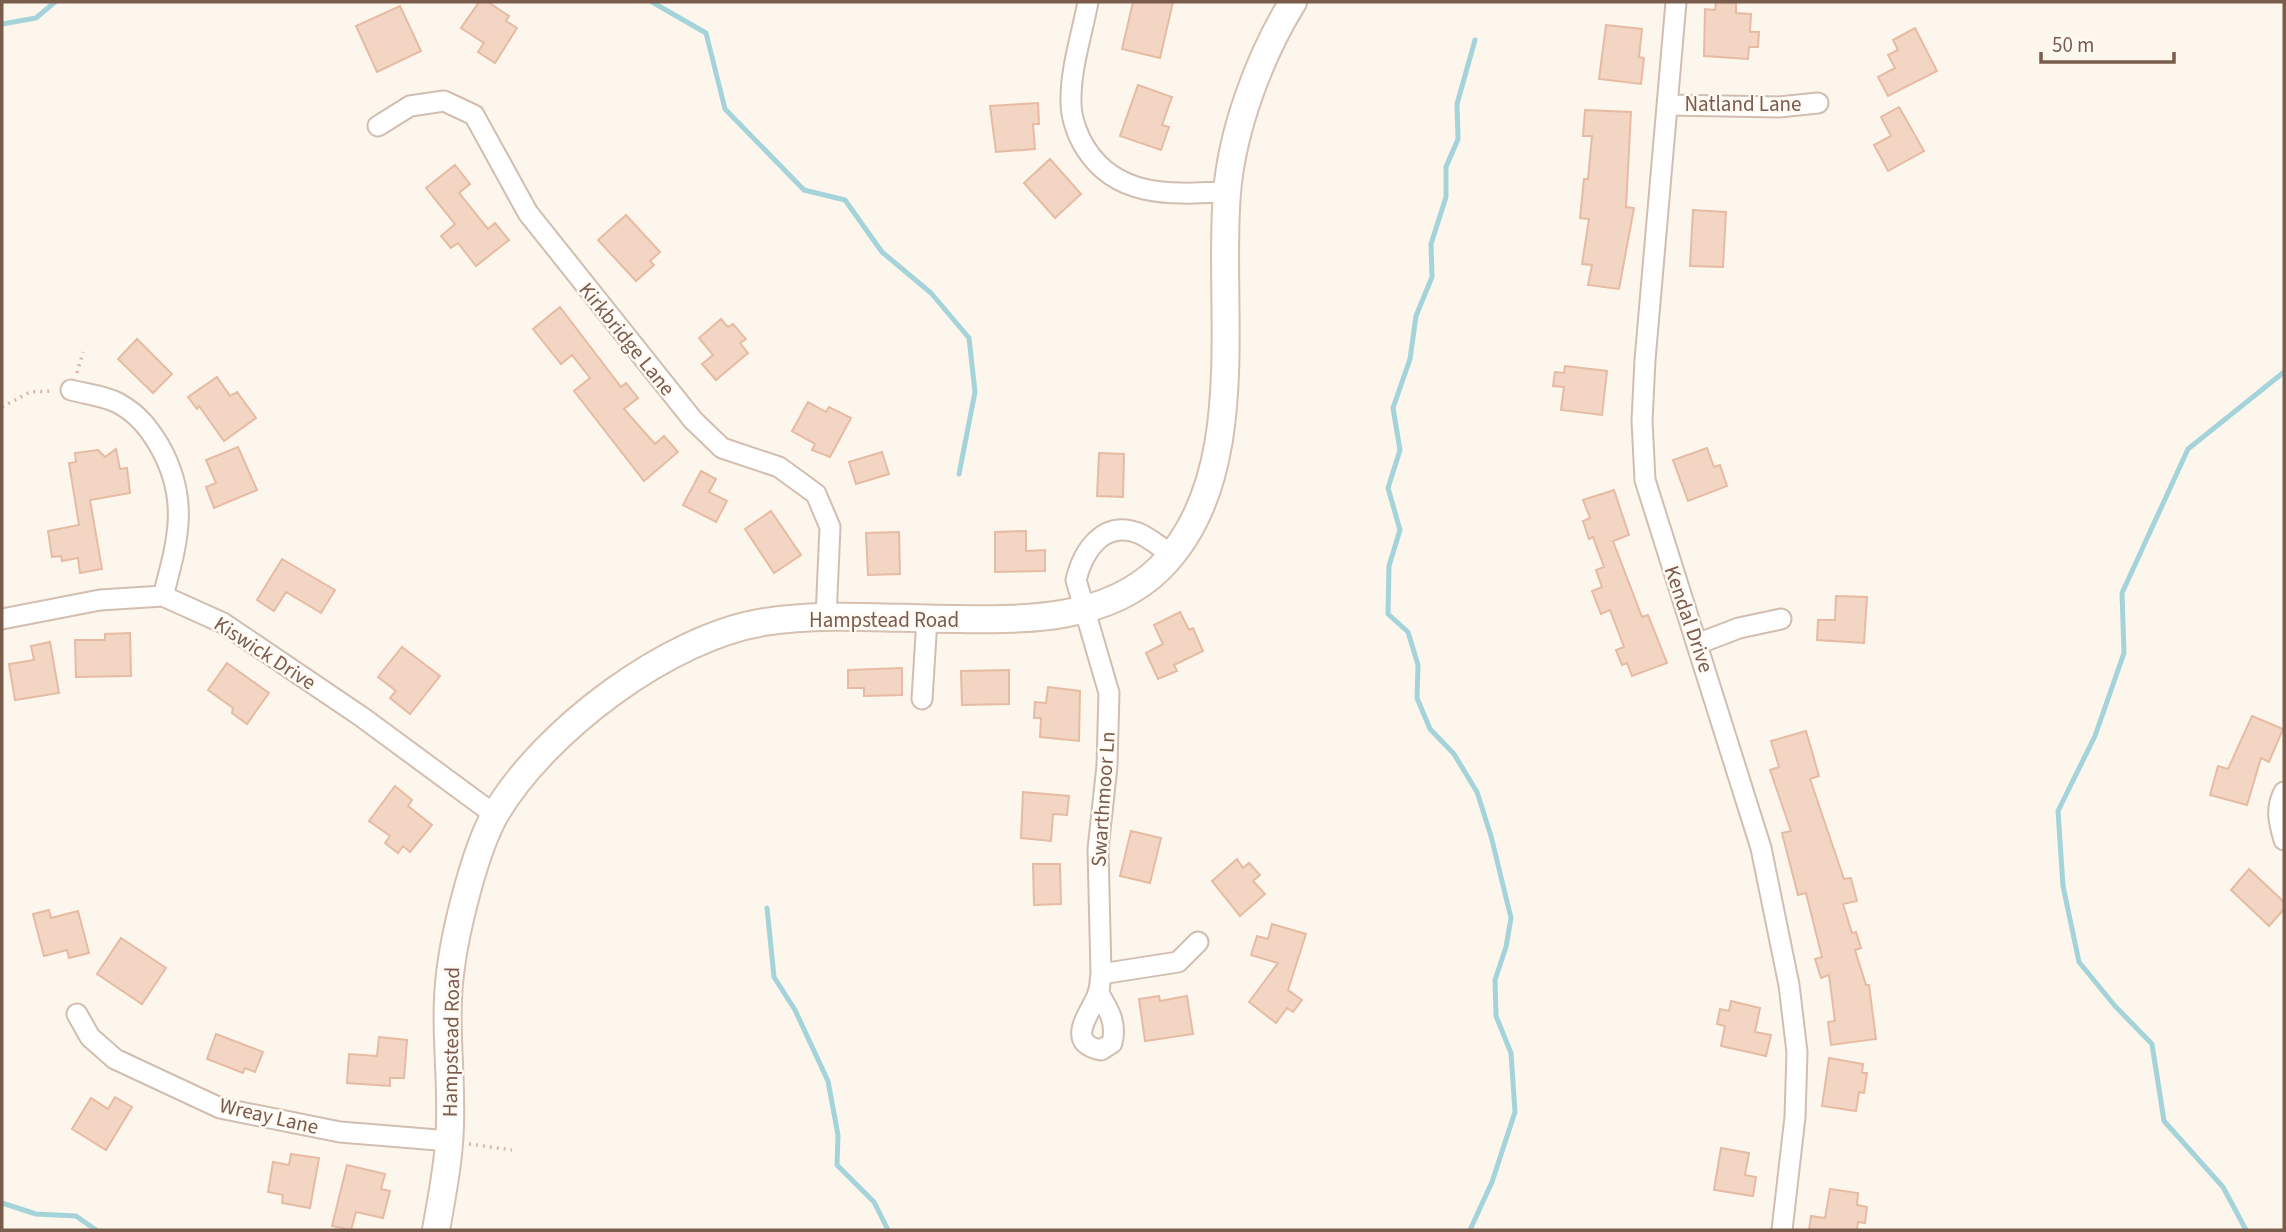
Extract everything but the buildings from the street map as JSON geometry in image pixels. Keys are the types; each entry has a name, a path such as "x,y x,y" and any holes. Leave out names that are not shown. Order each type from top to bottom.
{"street":[{"path":"1088,2 1070,104 1079,139 1094,161 1113,177 1137,189 1169,194 1227,192"},
{"name":"Hampstead Road","path":"436,1230 450,1141 449,975 464,901 495,815 526,772 563,735 625,682 701,638 764,622 826,618 1028,620 1083,610 1122,595 1159,569 1171,554 1206,493 1215,457 1228,350 1227,192 1246,100 1293,2"},
{"name":"Kendal Drive","path":"1676,2 1645,360 1642,421 1644,469 1660,537 1697,644 1761,848 1789,985 1797,1052 1795,1117 1782,1230"},
{"name":"Kirkbridge Lane","path":"378,126 410,106 444,102 474,115 528,213 693,420 722,449 779,467 816,494 830,527 826,618"},
{"name":"Natland Lane","path":"1668,105 1779,107 1818,103"},
{"path":"71,390 117,402 144,421 172,467 179,505 178,537 163,597"},
{"name":"Swarthmoor Ln","path":"1171,554 1138,533 1118,530 1102,536 1090,545 1080,562 1076,580 1109,693 1107,766 1098,849 1099,983 1178,962 1198,942"},
{"name":"Kiswick Drive","path":"2,620 100,600 163,597 223,623 362,717 495,815"},
{"path":"922,699 927,619"},
{"path":"1697,644 1739,628 1781,619"},
{"path":"2284,792 2279,802 2278,821 2284,840"},
{"name":"Wreay Lane","path":"77,1014 90,1037 116,1059 220,1108 340,1132 450,1141"}],"path":[{"path":"2,407 30,392 71,390"},
{"path":"450,1141 512,1150"}],"waterway":[{"path":"2,24 36,18 55,2"},
{"path":"652,2 706,33 725,109 804,190 845,200 882,252 931,293 969,338 975,392 959,474"},
{"path":"1470,1230 1492,1182 1515,1112 1511,1053 1496,1016 1495,980 1506,947 1511,918 1477,792 1454,754 1430,729 1417,698 1418,665 1408,632 1388,614 1389,566 1400,530 1388,488 1400,450 1393,408 1410,359 1416,316 1432,277 1431,244 1446,197 1446,167 1458,139 1457,104 1475,40"},
{"path":"2246,1230 2223,1187 2164,1121 2152,1044 2115,1006 2079,962 2063,886 2058,811 2095,736 2124,653 2122,593 2188,449 2284,372"},
{"path":"767,908 774,977 795,1010 828,1081 838,1135 837,1165 874,1202 888,1230"},
{"path":"2,1203 36,1214 76,1216 96,1230"}]}
